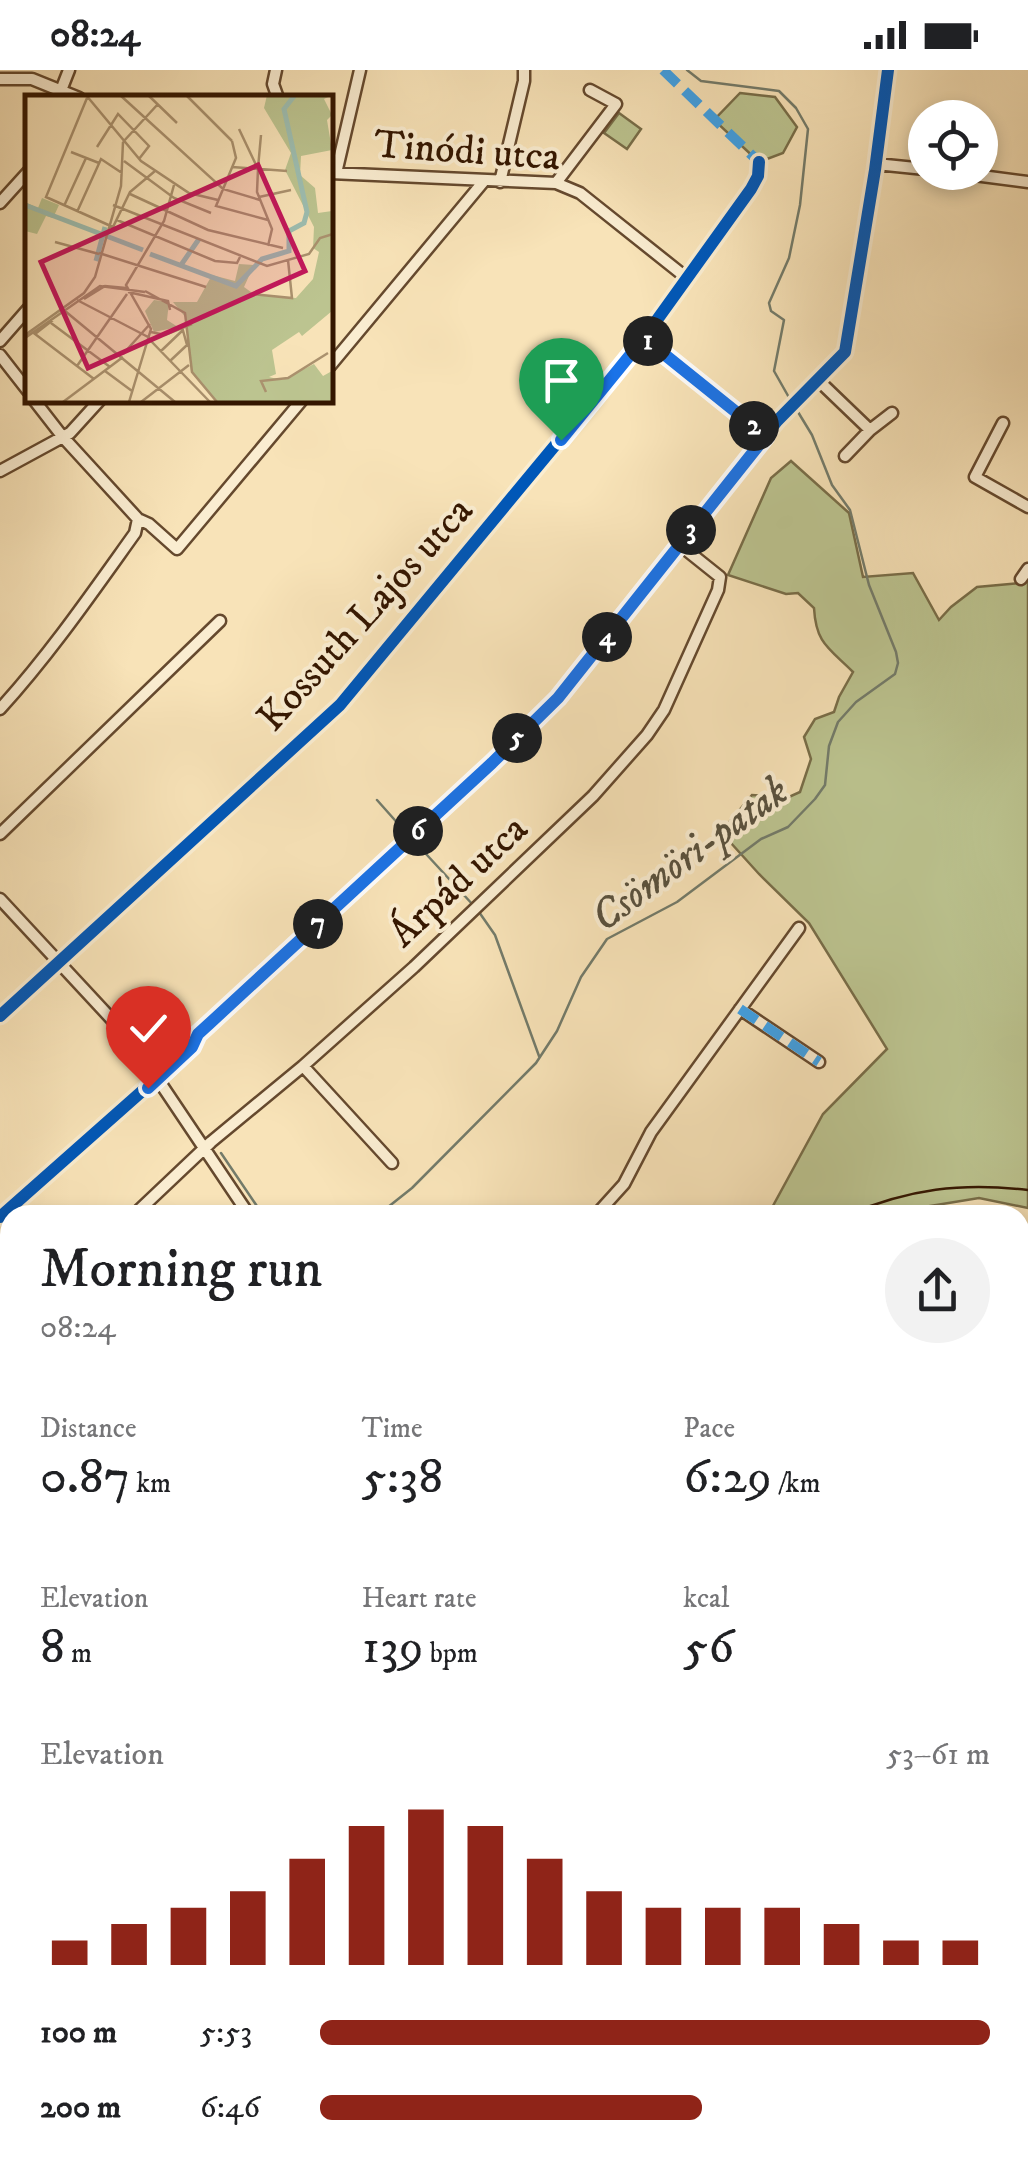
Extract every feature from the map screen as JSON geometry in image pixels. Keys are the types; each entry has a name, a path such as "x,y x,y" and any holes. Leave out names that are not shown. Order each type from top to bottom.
{"street":[{"path":"19,70 60,94 69,70"},
{"path":"276,70 273,84 277,95"},
{"path":"333,173 360,70"},
{"path":"500,182 524,70"},
{"path":"14,1205 192,1047 198,1034 558,698 777,421 845,352 888,70"},
{"path":"0,79 32,79"},
{"path":"556,184 616,104 590,90"},
{"name":"Kossuth Lajos utca","path":"0,1016 340,706 644,338 751,189 760,162"},
{"path":"876,164 908,168"},
{"name":"Tinódi utca","path":"333,173 556,184 580,192 688,279"},
{"path":"0,203 25,175"},
{"path":"998,178 1028,182"},
{"path":"332,364 484,181"},
{"path":"0,341 25,312"},
{"path":"644,338 766,436"},
{"path":"0,355 25,387"},
{"path":"818,381 870,430"},
{"path":"36,402 138,519 150,524 178,550 300,402"},
{"path":"0,471 70,433 98,402"},
{"path":"845,456 892,413"},
{"path":"1003,423 976,477 1028,507"},
{"path":"0,709 80,610 135,533 138,519"},
{"name":"Árpád utca","path":"145,1205 414,967 594,796 647,735 664,710 718,590 720,577 680,544"},
{"path":"0,834 220,620"},
{"path":"0,899 117,1024 242,1205"},
{"path":"605,1205 624,1184 651,1132 799,928"},
{"path":"740,1008 818,1062"},
{"path":"303,1066 392,1164"}],"green space":[{"path":"740,93 775,97 797,127 783,153 759,162 714,120"},
{"path":"619,113 641,129 627,149 604,133"},
{"path":"791,461 849,513 863,577 913,573 939,620 977,587 1020,583 1028,573 1028,1205 979,1198 936,1205 773,1205 823,1114 887,1049 809,923 721,832 752,795 789,797 800,792 811,759 804,737 815,719 834,712 853,672 825,644 814,608 798,593 786,594 728,575 771,478"}],"waterway":[{"name":"Csömöri-patak","path":"687,70 701,81 779,91 796,108 808,129 800,205 789,258 769,303 771,311 784,320 774,371 791,401"},
{"name":"Csömöri-patak","path":"391,1205 536,1063 557,1031 581,977 607,939 677,902 761,839 788,827 815,799 825,785 829,746 838,722 856,702 895,674 896,652 869,585 850,510 832,485 812,435 795,407"},
{"path":"377,800 409,836"},
{"path":"415,842 474,906"},
{"path":"479,912 495,935 539,1056"},
{"path":"221,1153 256,1205"}],"tram line":[{"path":"875,1205 936,1190 1028,1190"}],"marked path":[{"path":"663,70 759,162"},
{"path":"740,1009 819,1062"}],"cycle path":[{"path":"14,1205 192,1047 198,1034 558,698 777,421 845,352 888,70"},
{"path":"0,1016 340,705 644,338 751,189 758,176 759,162"}],"route":[{"path":"148,1088 192,1047 198,1034 558,698 766,436 644,338 561,440"}]}
